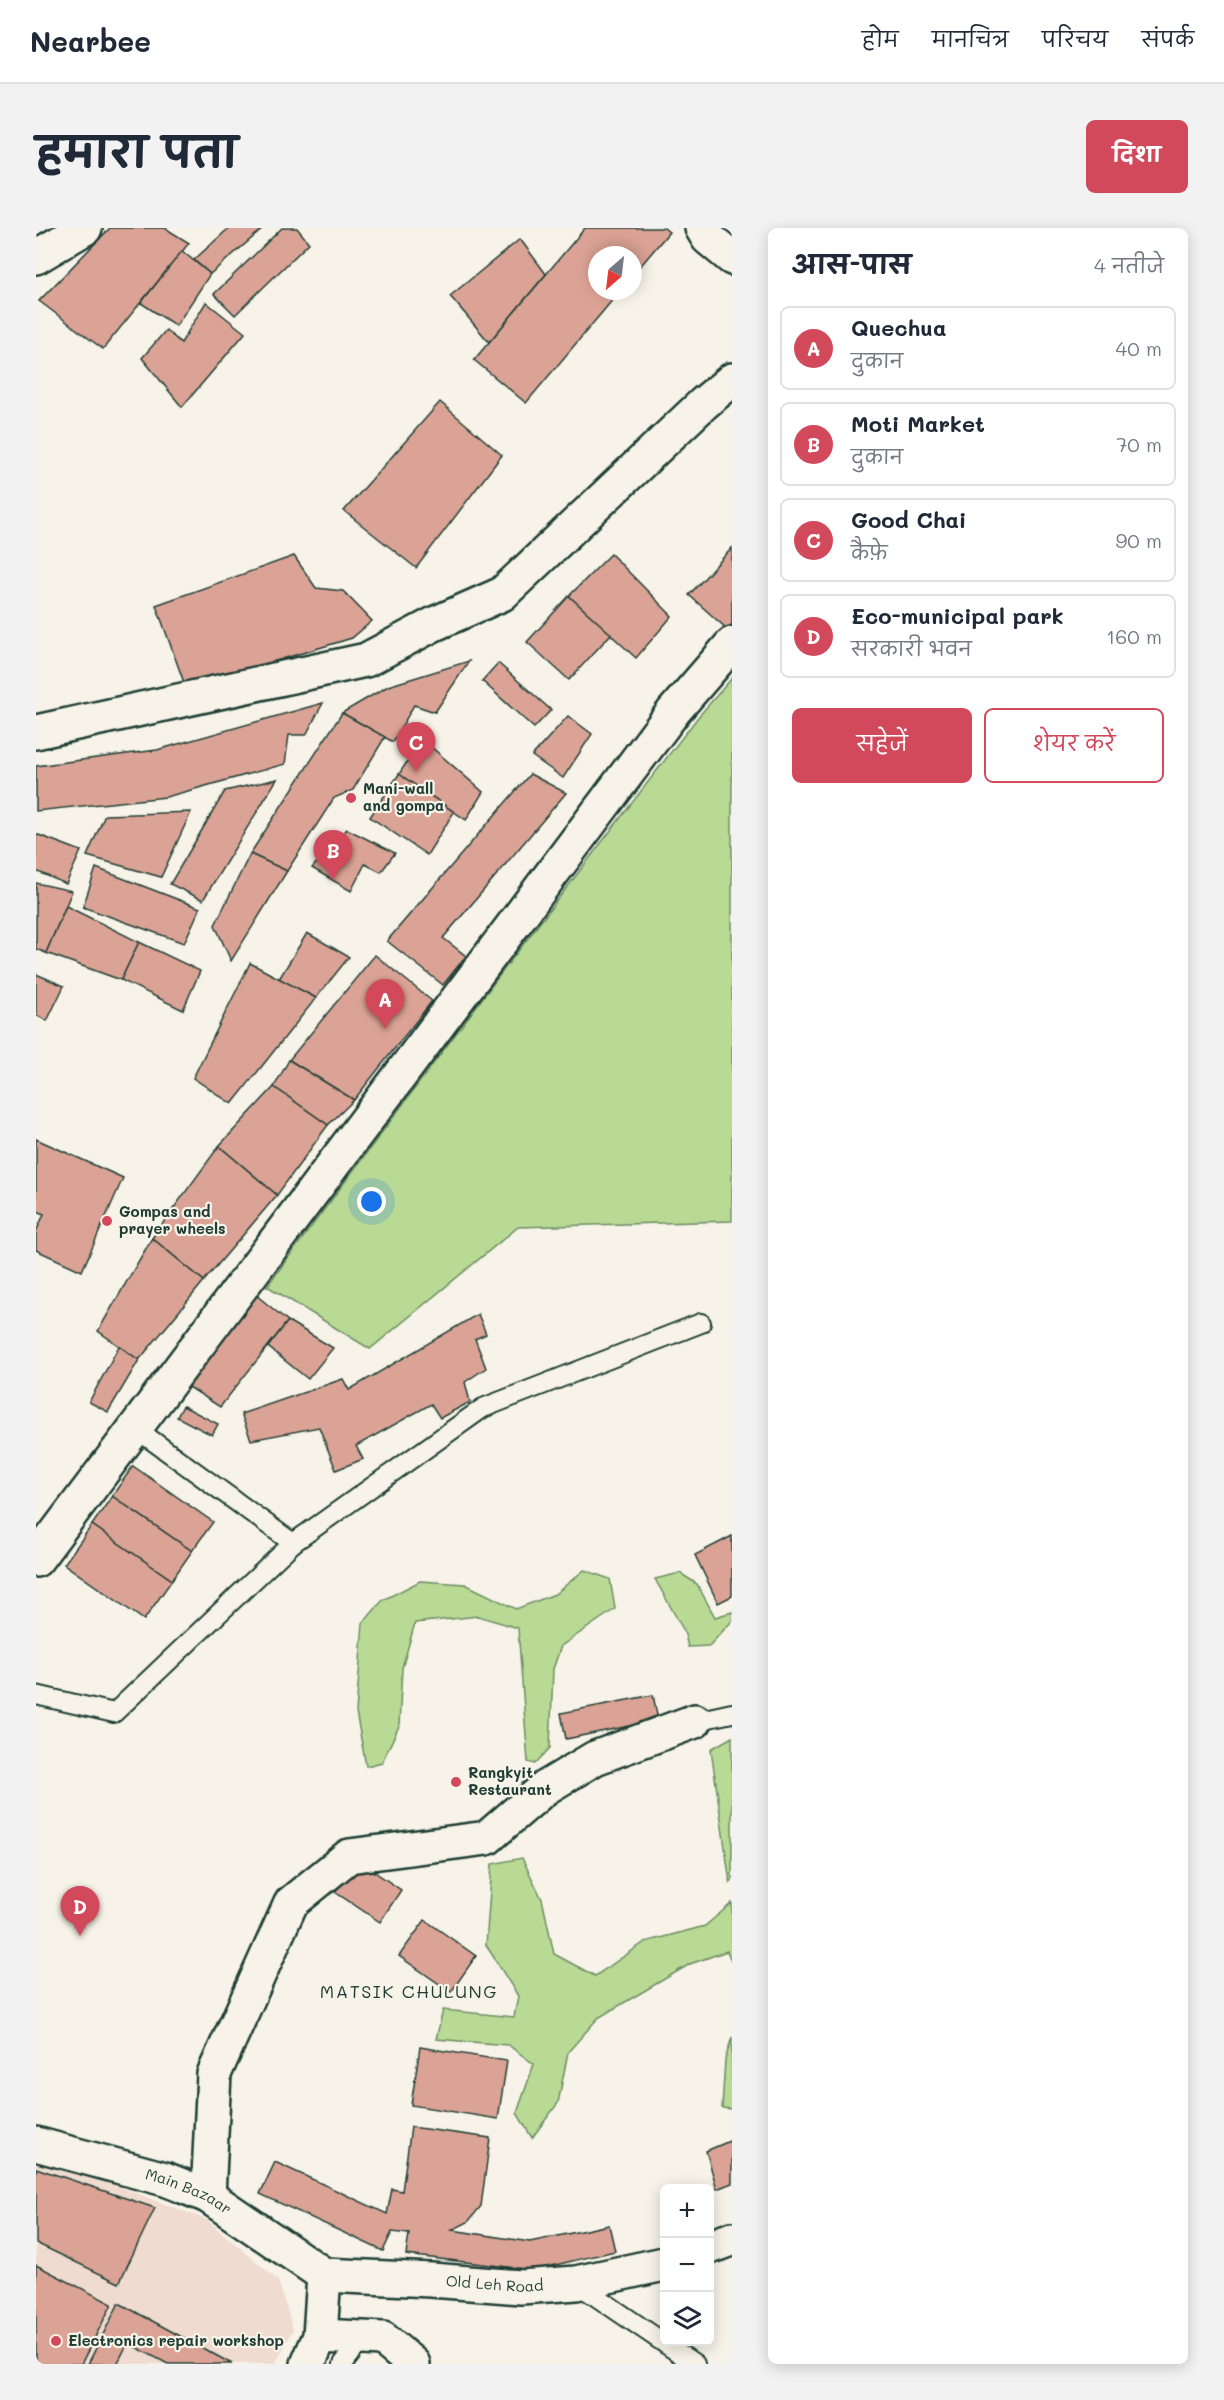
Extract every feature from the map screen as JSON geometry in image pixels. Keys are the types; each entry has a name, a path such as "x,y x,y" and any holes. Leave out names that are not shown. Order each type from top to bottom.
{"street":[{"path":"36,256 85,228"},
{"path":"702,228 708,237 732,258"},
{"path":"36,732 366,660 434,624 502,594 704,403 732,380"},
{"path":"36,1560 674,711 732,644"},
{"path":"208,2196 214,2074 291,1903 349,1856 487,1839 545,1788 595,1758 695,1721"},
{"name":"Main Bazaar","path":"36,2144 165,2179 208,2196 324,2275"},
{"path":"714,2246 732,2239"},
{"name":"Old Leh Road","path":"324,2275 521,2287 576,2283 660,2265"},
{"path":"324,2275 314,2350 363,2338 383,2339 413,2364"}],"lane":[{"path":"36,1695 114,1713 293,1543 483,1408 701,1323"},
{"path":"135,1428 293,1543"},
{"path":"695,1721 732,1713"},
{"path":"576,2283 695,2364"},
{"path":"343,2364 363,2338"}],"shaded area":[{"path":"36,2155 207,2220 278,2280 293,2330 275,2364 36,2364"}],"green space":[{"path":"732,678 732,1221 518,1227 370,1349 267,1286 502,972 698,717"},
{"path":"584,1570 610,1579 615,1609 561,1646 553,1669 550,1748 535,1764 528,1762 518,1628 478,1616 415,1623 402,1668 399,1726 382,1762 366,1766 356,1712 363,1623 383,1600 420,1581 465,1584 516,1609 555,1594"},
{"path":"680,1573 697,1584 715,1617 732,1612 732,1621 709,1646 688,1647 684,1631 655,1579"},
{"path":"732,1737 732,1880 730,1883 711,1749"},
{"path":"522,1858 542,1899 554,1954 595,1976 645,1942 705,1926 732,1903 732,1963 727,1951 690,1964 598,2018 568,2052 558,2103 532,2138 517,2113 534,2064 508,2045 436,2039 443,2010 514,2017 518,1996 486,1945 492,1864"},
{"path":"732,2037 732,2109 722,2108 725,2060"}],"building":[{"path":"110,228 165,228 189,243 103,349 39,301"},
{"path":"229,228 264,228 210,274 194,260"},
{"path":"282,228 297,228 309,243 235,315 214,294"},
{"path":"585,228 664,228 669,232 642,264 642,246 588,246 588,300 612,300 526,403 474,360"},
{"path":"520,239 546,274 489,342 450,296"},
{"path":"182,251 210,274 176,326 141,303"},
{"path":"206,302 245,333 182,407 142,358 166,330 181,343"},
{"path":"440,402 502,455 416,568 344,511"},
{"path":"732,548 732,624 727,629 689,595"},
{"path":"611,554 672,616 636,658 569,596"},
{"path":"294,556 316,588 343,591 372,621 352,638 186,688 156,605"},
{"path":"569,596 611,634 569,680 527,642"},
{"path":"469,661 435,712 414,705 393,742 342,713 388,686"},
{"path":"498,663 551,710 534,728 482,681"},
{"path":"323,703 306,735 289,735 285,764 166,797 36,811 36,766 157,750"},
{"path":"342,713 385,737 353,790 334,798 287,871 250,854"},
{"path":"568,716 592,734 563,778 532,756"},
{"path":"422,739 483,792 466,820 399,774"},
{"path":"399,774 454,812 427,855 370,817"},
{"path":"530,774 566,793 443,938 466,956 443,985 387,941"},
{"path":"277,779 203,900 170,884 225,791"},
{"path":"191,812 161,877 87,856 105,815"},
{"path":"347,829 395,853 381,872 365,864 351,891 312,868"},
{"path":"36,834 81,851 66,884 36,871"},
{"path":"250,854 287,871 231,961 215,925"},
{"path":"96,868 200,908 184,943 83,907"},
{"path":"36,883 72,891 46,953 36,949"},
{"path":"66,906 139,942 121,980 46,953"},
{"path":"307,933 349,957 316,998 279,979"},
{"path":"139,942 200,971 183,1010 121,980"},
{"path":"375,955 432,1001 354,1100 289,1060"},
{"path":"250,963 316,998 232,1104 193,1078"},
{"path":"36,974 64,986 47,1021 36,1015"},
{"path":"289,1060 354,1100 328,1125 274,1087"},
{"path":"274,1087 328,1125 277,1195 219,1146"},
{"path":"36,1139 123,1178 82,1271 36,1250 36,1232 44,1214 36,1210"},
{"path":"219,1146 277,1195 204,1281 152,1238"},
{"path":"152,1238 204,1281 139,1360 98,1331"},
{"path":"256,1295 288,1321 220,1407 186,1385"},
{"path":"478,1314 486,1334 475,1339 486,1368 465,1382 470,1402 440,1418 431,1404 356,1446 363,1459 336,1470 319,1427 251,1440 241,1414 343,1379 349,1390"},
{"path":"288,1321 333,1348 308,1379 268,1347"},
{"path":"119,1346 139,1360 108,1412 89,1402"},
{"path":"183,1406 218,1424 212,1435 177,1417"},
{"path":"133,1466 213,1522 192,1551 112,1496"},
{"path":"112,1496 192,1551 172,1580 92,1525"},
{"path":"92,1525 172,1580 144,1620 64,1564"},
{"path":"732,1536 732,1596 718,1603 695,1555"},
{"path":"653,1695 658,1720 566,1739 561,1713"},
{"path":"357,1860 401,1890 380,1922 335,1892"},
{"path":"425,1920 476,1956 451,1992 399,1956"},
{"path":"420,2047 507,2061 498,2119 411,2105"},
{"path":"411,2127 490,2138 481,2206 468,2222 452,2230 530,2242 609,2225 615,2251 534,2270 406,2255 409,2234 392,2232 383,2251 260,2194 275,2162 387,2214 392,2189 402,2191"},
{"path":"732,2140 732,2183 717,2189 706,2151"},
{"path":"36,2168 155,2208 119,2283 36,2243"},
{"path":"36,2265 112,2304 81,2364 36,2364"},
{"path":"119,2303 232,2364 168,2364 128,2343 117,2364 88,2364"}],"place":[{"name":"Good Chai","path":"416,772"},
{"name":"Mani-wall and gompa","path":"351,798"},
{"name":"Moti Market","path":"333,880"},
{"name":"Quechua","path":"385,1029"},
{"name":"Gompas and prayer wheels","path":"107,1221"},
{"name":"Rangkyit Restaurant","path":"456,1782"},
{"name":"Eco-municipal park","path":"80,1936"},
{"name":"Electronics repair workshop","path":"56,2341"}],"district":[{"name":"MATSIK CHULUNG","path":"409,1992"}]}
